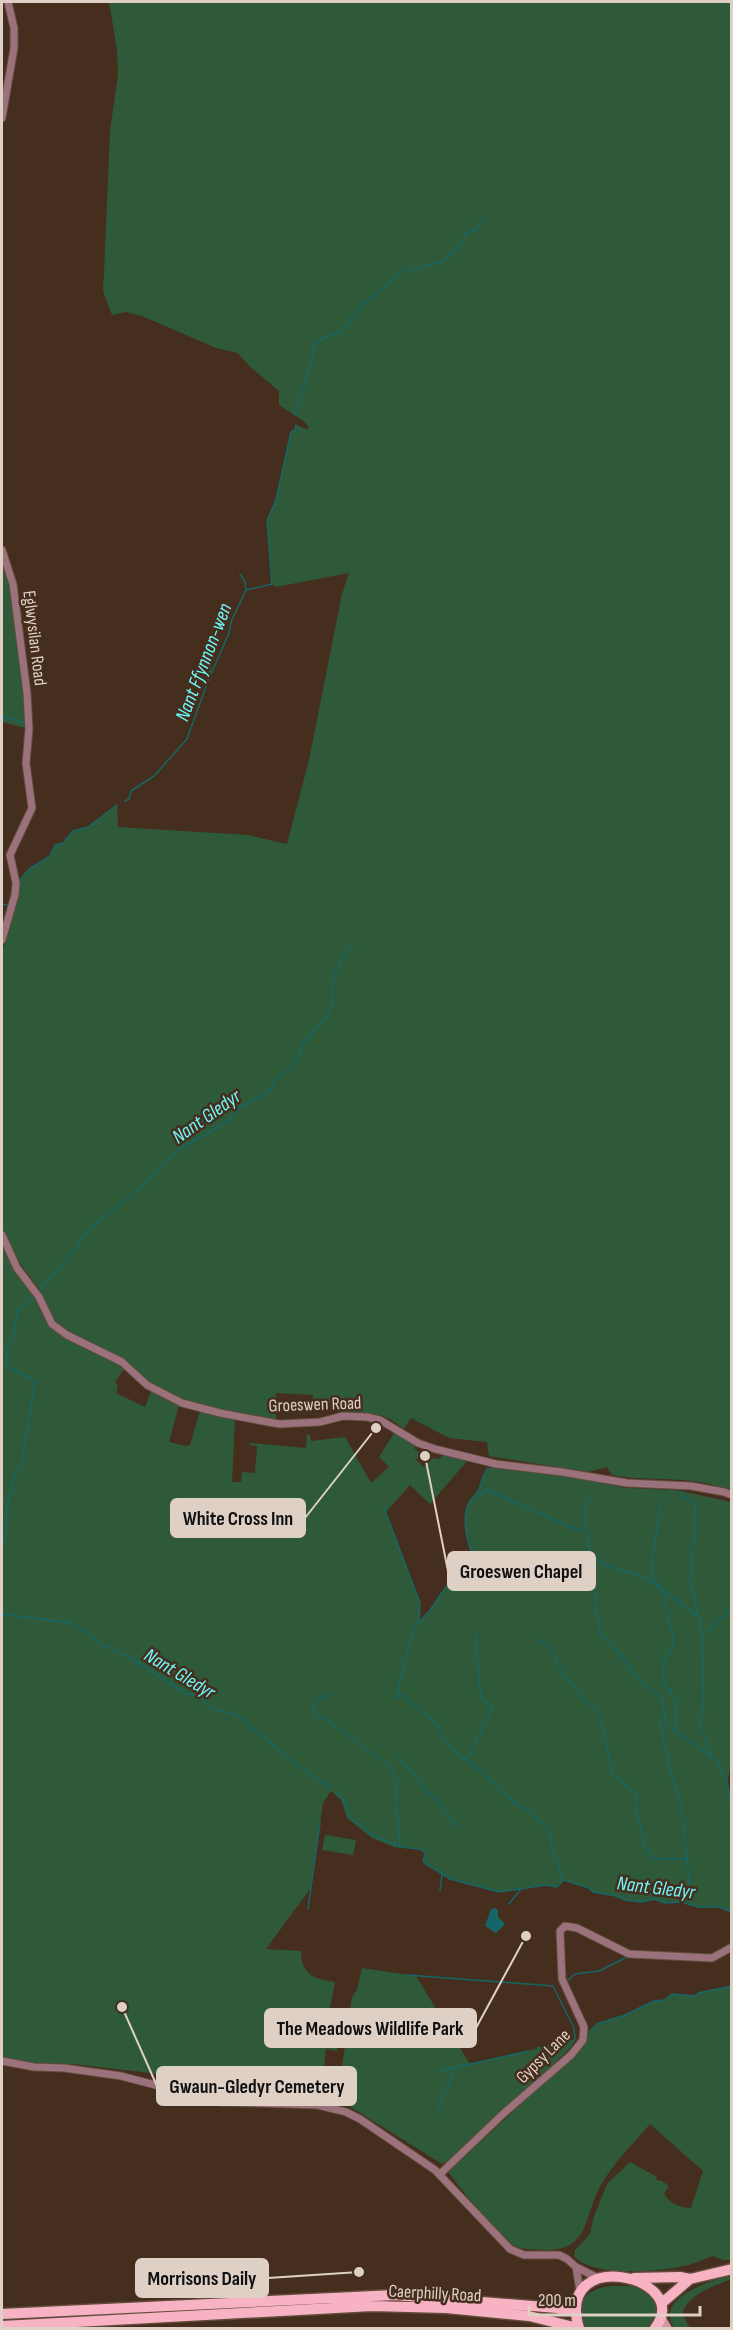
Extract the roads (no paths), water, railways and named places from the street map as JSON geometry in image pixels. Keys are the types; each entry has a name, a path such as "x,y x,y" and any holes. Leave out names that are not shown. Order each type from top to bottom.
{"main road":[{"path":"600,2279 680,2277 690,2279 732,2269"},
{"name":"Caerphilly Road","path":"2,2314 395,2295 557,2308 578,2297 587,2284 600,2279"},
{"path":"628,2279 643,2283 652,2289 662,2303 661,2318 655,2328"},
{"path":"662,2303 690,2279"},
{"path":"578,2297 575,2316 578,2328"},
{"name":"Caerphilly Road","path":"2,2326 381,2306 446,2308 529,2316 578,2328"},
{"path":"661,2318 667,2328"}],"street":[{"path":"2,118 14,48 14,28 8,2"},
{"name":"Eglwysilan Road","path":"2,550 13,584 27,693 26,763 32,807 10,855 15,895 2,940"},
{"name":"Groeswen Road","path":"2,1235 17,1268 39,1297 52,1324 59,1330 122,1362 147,1385 182,1403 279,1424 320,1422 343,1416 367,1417 392,1425 418,1443 496,1464 627,1483 691,1486 732,1495"},
{"name":"Gypsy Lane","path":"440,2174 503,2114 571,2055 583,2040 584,2027 562,1979 559,1940 560,1931 565,1926 577,1929 629,1954 712,1958 732,1947"},
{"path":"2,2061 34,2067 64,2068 121,2076 220,2103 308,2104 338,2109 360,2119 440,2174 510,2249 524,2255 559,2255 600,2279"},
{"path":"576,2267 578,2297"}],"water":[{"path":"491,1909 498,1910 498,1917 505,1924 496,1933 485,1926"}],"waterway":[{"name":"Nant Ffynnon-wen","path":"408,268 417,271 422,267 440,262 459,247 466,233 477,230 485,218"},
{"name":"Nant Ffynnon-wen","path":"295,415 309,372 314,347 323,338 341,331 361,306 404,270"},
{"name":"Nant Ffynnon-wen","path":"125,801 129,799 131,791 154,776 187,739 208,681 229,633 231,622 246,590 272,584 267,521 276,500 291,432 295,430 296,425"},
{"path":"240,574 245,582 246,590"},
{"name":"Nant Ffynnon-wen","path":"208,680 212,661"},
{"path":"2,717 24,722"},
{"name":"Nant Ffynnon-wen","path":"19,881 29,869 50,856 55,845 63,843 73,831 88,827 117,805"},
{"name":"Nant Ffynnon-wen","path":"2,904 7,905"},
{"name":"Nant Gledyr","path":"40,1290 76,1248 87,1231 147,1182 157,1169 181,1148 227,1122 240,1108 271,1089 273,1083 291,1067 303,1044 326,1018 334,1000 332,986 336,971 352,945"},
{"name":"Nant Gledyr","path":"2,1544 5,1543 7,1508 9,1495 13,1490 12,1481 22,1462 35,1382 6,1365 8,1347 15,1329 17,1312 34,1296"},
{"path":"488,1468 478,1491 467,1507 466,1533 471,1551 430,1610 413,1629 396,1697 402,1695 437,1724 443,1738 460,1756 474,1765 515,1803 527,1809 543,1825 549,1832 560,1875 564,1880"},
{"path":"478,1498 485,1489 582,1532"},
{"path":"680,1493 695,1505 693,1563 690,1578 702,1634 704,1707 701,1708 702,1714 698,1729 704,1733 712,1756"},
{"path":"591,1496 585,1508 586,1528 600,1634 621,1655 638,1680 661,1697 667,1725 716,1760 727,1781 732,1810"},
{"path":"661,1500 651,1566 655,1580 664,1594 668,1621 673,1633 673,1646 663,1663 663,1673 664,1682 677,1703 676,1730"},
{"path":"384,1508 420,1603 419,1622"},
{"path":"589,1549 601,1563 647,1579 697,1616"},
{"path":"702,1634 732,1608"},
{"name":"Nant Gledyr","path":"2,1614 72,1623 101,1644 131,1658 185,1693 201,1697 211,1708 237,1715 297,1765 330,1788"},
{"path":"467,1759 492,1710 492,1707 481,1700 475,1634"},
{"path":"540,1639 550,1649 563,1673 584,1700 599,1712 613,1774 637,1795 636,1810 646,1849 650,1851 654,1859 686,1859"},
{"path":"327,1693 316,1703 313,1711 390,1766 394,1773 400,1846"},
{"path":"660,1718 668,1763 681,1806 690,1902"},
{"path":"398,1756 460,1828"},
{"name":"Nant Gledyr","path":"337,1792 346,1805 349,1817 375,1836 400,1847 420,1849 425,1853 423,1862 450,1879 499,1892 546,1885 557,1887 564,1880 589,1888 593,1892 625,1900 642,1902 654,1899 665,1903 681,1902 698,1907 719,1907 732,1912"},
{"path":"308,1909 320,1823"},
{"path":"440,1891 442,1874"},
{"path":"509,1904 521,1889"},
{"path":"567,1981 575,1974 599,1971 625,1958"},
{"path":"407,1975 553,1986 574,2028 575,2040 538,2048"},
{"path":"593,2029 597,2024 625,2015 654,2001 665,2000 672,1994 695,1996 698,1993 732,1986"},
{"path":"438,2071 529,2051"},
{"path":"437,2112 455,2068"}],"place":[{"name":"White Cross Inn","path":"376,1428"},
{"name":"Groeswen Chapel","path":"425,1456"},
{"name":"The Meadows Wildlife Park","path":"526,1936"},
{"name":"Gwaun-Gledyr Cemetery","path":"122,2007"},
{"name":"Morrisons Daily","path":"359,2272"}]}
